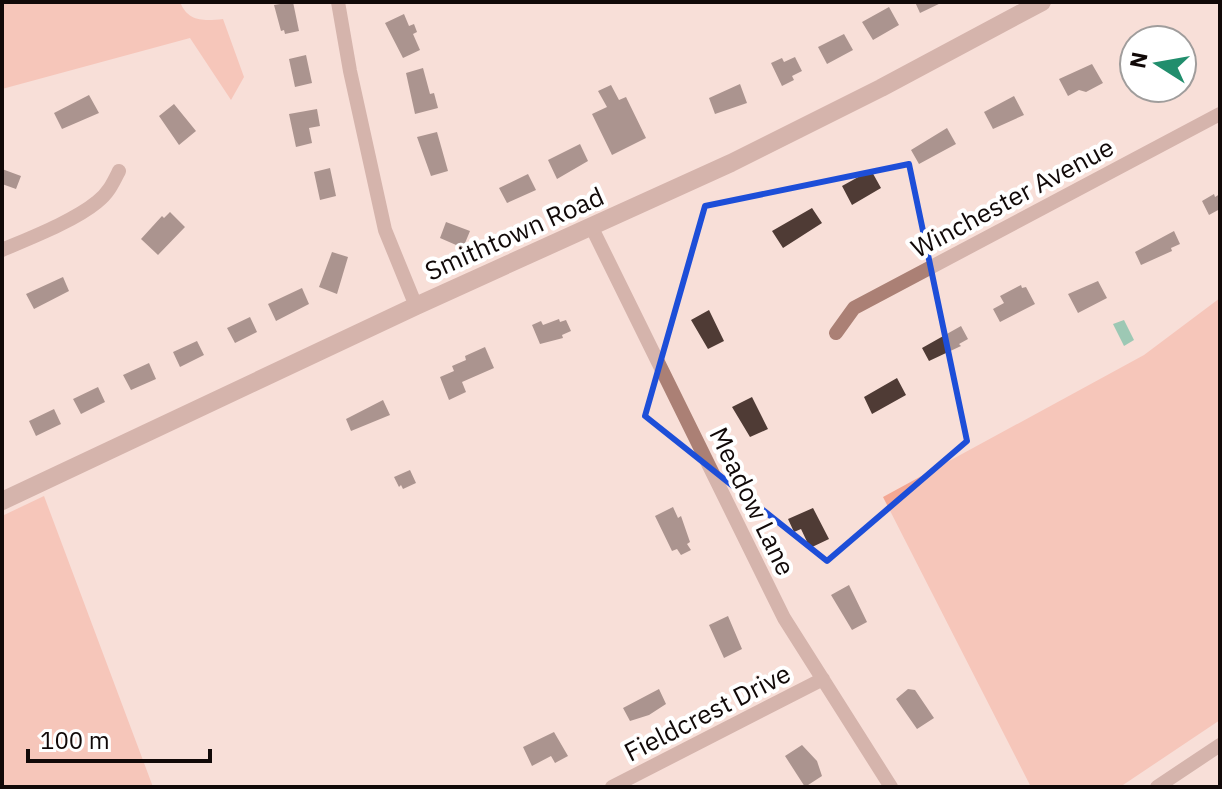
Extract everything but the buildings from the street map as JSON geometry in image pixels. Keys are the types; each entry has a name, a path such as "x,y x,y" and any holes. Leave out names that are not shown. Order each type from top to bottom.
{"street":[{"path":"338,2 385,230 416,306"},
{"name":"Smithtown Road","path":"2,501 416,306 731,163 1042,2"},
{"name":"Winchester Avenue","path":"836,333 854,308 1220,114"},
{"path":"2,250 97,203 109,191 119,171"},
{"name":"Meadow Lane","path":"591,226 778,606 891,787"},
{"name":"Fieldcrest Drive","path":"612,787 823,679"},
{"path":"1157,787 1220,745"}],"highlighted area":[{"path":"909,164 967,441 827,561 645,416 705,206"}],"shaded area":[{"path":"2,2 180,2 192,17 223,19 244,77 231,100 190,38 2,89"},
{"path":"1220,298 1220,720 1120,787 1031,787 883,497 1144,355"},
{"path":"1124,320 1134,340 1124,346 1113,324"},
{"path":"44,496 153,787 2,787 2,516"}]}
